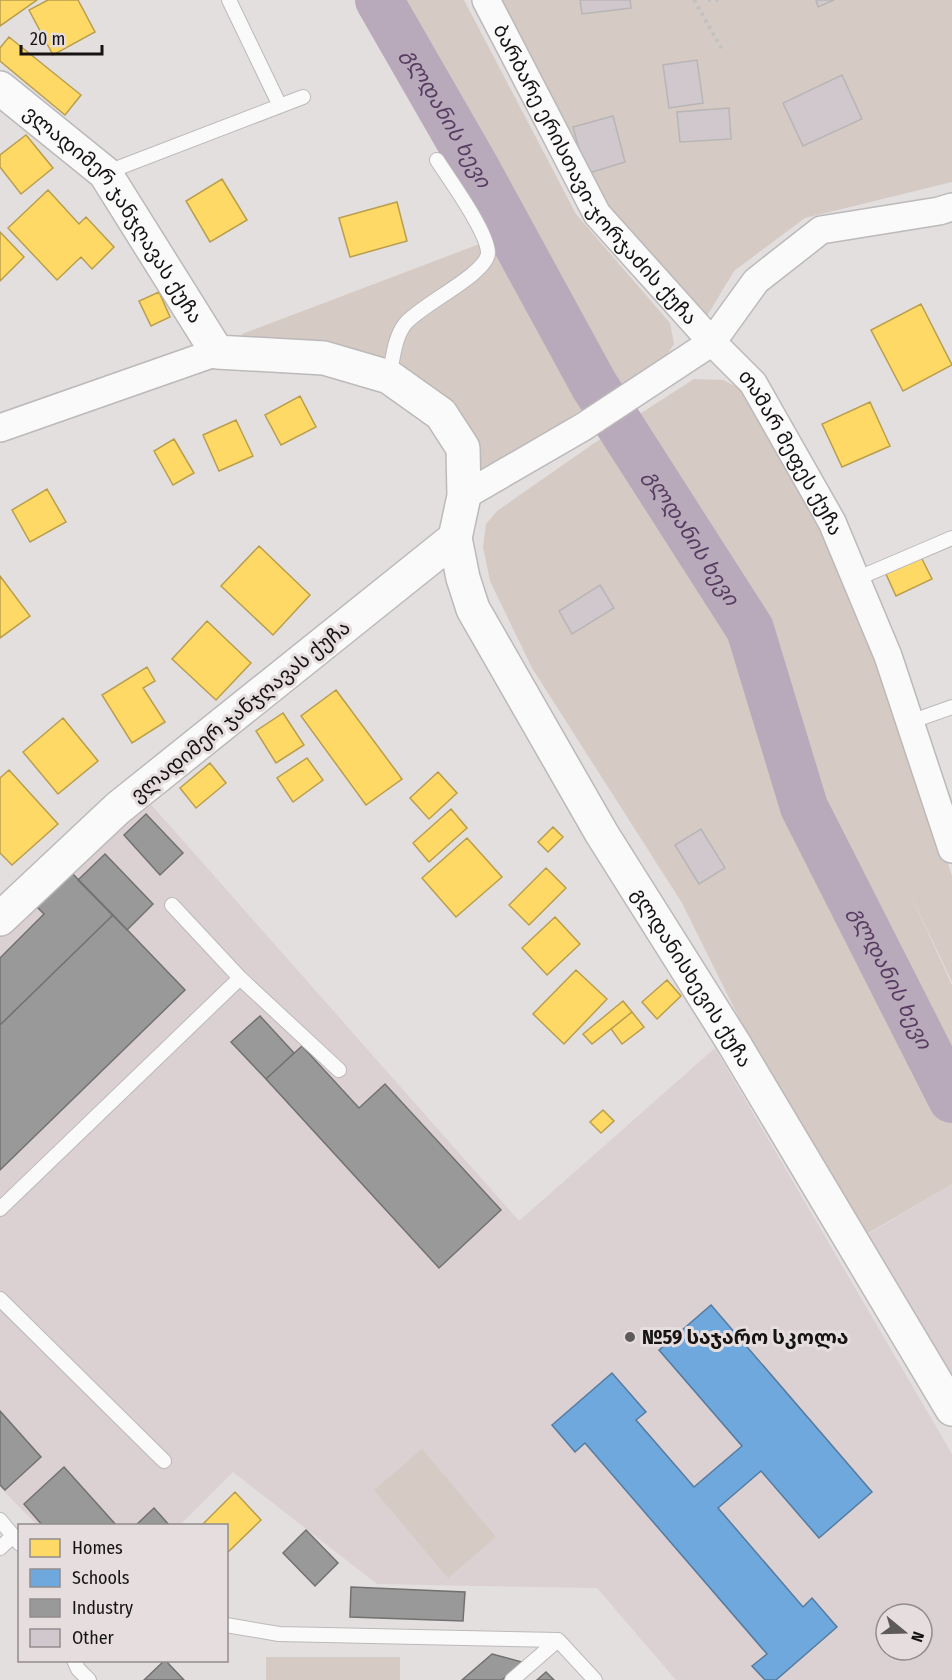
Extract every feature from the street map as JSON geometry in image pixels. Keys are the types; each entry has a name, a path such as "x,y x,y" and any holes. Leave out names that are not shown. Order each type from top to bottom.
{"street":[{"name":"ბარბარე ერისთავი-ჯორჯაძის ქუჩა","path":"486,0 597,214 712,342"},
{"name":"ვლადიმერ ჯანჯღავას ქუჩა","path":"0,88 105,173 217,352"},
{"path":"464,496 583,427 712,342 756,281 821,230 952,207"},
{"name":"თამარ მეფეს ქუჩა","path":"712,342 753,383 832,522 888,656 952,849"},
{"name":"ვლადიმერ ჯანჯღავას ქუჩა","path":"0,428 217,352 324,358 389,377 441,414 463,448 464,496 455,538 118,808 0,920"},
{"name":"გლდანისხევის ქუჩა","path":"455,538 463,578 473,609 602,834 733,1042 952,1409"}],"lane":[{"path":"229,0 280,106"},
{"path":"105,173 303,97"},
{"path":"389,377 399,333 406,323 470,276 482,265 488,253 483,232 437,160"},
{"path":"856,579 952,538"},
{"path":"910,722 952,707"},
{"path":"171,905 240,978 339,1070"},
{"path":"0,1209 240,978"},
{"path":"0,1299 164,1461"},
{"path":"0,1521 16,1540 0,1548"},
{"path":"228,1625 279,1634 558,1640 596,1680"},
{"path":"512,1680 558,1640"},
{"path":"75,1662 78,1669 89,1680"}],"path":[{"path":"694,0 723,51"},
{"path":"708,0 718,0"}],"shaded area":[{"path":"367,0 464,0 576,214 670,323 674,344 665,358 479,475 446,398 243,342 242,334 498,237"},
{"path":"495,0 952,0 952,182 805,218 734,271 707,316 583,181"},
{"path":"694,379 723,380 745,391 827,537 890,685 952,876 952,982 906,885 952,985 952,1184 865,1235 749,1038 682,903 532,668 490,581 483,547 486,524 497,511 593,444"},
{"path":"147,800 519,1221 715,1048 952,1454 952,1680 676,1680 597,1588 377,1584 233,1472 181,1524 36,1524 0,1487 0,936"},
{"path":"952,1184 952,1378 865,1236"},
{"path":"422,1449 496,1537 448,1578 374,1490"},
{"path":"266,1657 400,1657 400,1680 266,1680"}],"building: Homes":[{"path":"0,0 37,0 0,26"},
{"path":"48,0 78,0 95,32 53,55 29,10"},
{"path":"9,37 81,95 65,115 0,61 0,48"},
{"path":"26,135 53,168 21,194 0,167 0,155"},
{"path":"222,179 247,220 210,242 186,201"},
{"path":"48,190 79,224 86,217 114,247 92,269 81,257 57,280 8,228"},
{"path":"397,202 407,241 350,257 339,218"},
{"path":"0,232 24,257 0,281"},
{"path":"159,292 170,317 151,326 139,301"},
{"path":"921,304 952,365 903,391 871,330"},
{"path":"300,396 316,427 281,445 265,415"},
{"path":"870,402 890,446 842,467 822,424"},
{"path":"236,420 253,456 219,471 203,435"},
{"path":"174,439 194,473 173,485 154,451"},
{"path":"47,489 66,522 30,542 12,510"},
{"path":"259,546 310,595 273,635 221,586"},
{"path":"921,557 932,579 896,596 886,574"},
{"path":"0,576 30,616 0,638"},
{"path":"207,621 251,663 216,700 172,659"},
{"path":"147,667 155,681 143,688 165,722 132,743 102,695"},
{"path":"336,690 402,779 366,805 301,716"},
{"path":"283,713 304,745 276,763 256,731"},
{"path":"63,718 98,761 58,794 23,752"},
{"path":"307,758 323,780 293,802 277,778"},
{"path":"210,763 226,783 196,808 180,788"},
{"path":"9,770 58,824 12,865 0,853 0,778"},
{"path":"438,772 457,793 429,819 410,798"},
{"path":"451,809 467,828 429,862 413,843"},
{"path":"553,827 563,837 548,852 538,842"},
{"path":"467,838 502,877 456,917 422,878"},
{"path":"546,868 566,888 529,925 509,905"},
{"path":"555,917 580,944 547,975 522,948"},
{"path":"576,970 607,999 564,1044 533,1014"},
{"path":"667,980 681,996 657,1019 642,1002"},
{"path":"623,1001 632,1012 592,1044 583,1034"},
{"path":"632,1012 644,1027 622,1044 611,1029"},
{"path":"603,1110 614,1121 601,1133 590,1122"},
{"path":"235,1492 261,1520 228,1552 228,1524 203,1524"}],"building: Schools":[{"path":"711,1305 872,1492 819,1538 761,1471 718,1508 803,1607 812,1598 837,1627 776,1680 765,1680 752,1666 767,1654 585,1443 575,1452 552,1425 612,1373 646,1412 636,1420 694,1487 742,1446 659,1350"}],"building: Industry":[{"path":"146,814 183,853 160,875 124,835"},
{"path":"105,854 153,904 127,930 78,880"},
{"path":"68,869 113,915 0,1025 0,958 44,914 33,903"},
{"path":"113,915 185,990 0,1170 0,1025"},
{"path":"260,1016 294,1053 266,1079 231,1042"},
{"path":"302,1046 359,1108 385,1084 501,1210 439,1268 266,1079"},
{"path":"0,1411 41,1457 5,1490 0,1485"},
{"path":"64,1467 115,1524 41,1524 24,1504"},
{"path":"154,1508 168,1524 137,1524"},
{"path":"306,1530 338,1563 315,1586 283,1553"},
{"path":"351,1587 465,1592 463,1621 350,1617"},
{"path":"492,1654 522,1662 502,1680 462,1680"},
{"path":"163,1662 167,1662 184,1680 144,1680"},
{"path":"546,1672 554,1680 537,1680"}],"building: Other":[{"path":"580,0 630,0 631,8 582,14"},
{"path":"816,0 834,0 818,7"},
{"path":"697,60 703,103 669,108 663,65"},
{"path":"842,75 862,119 803,146 783,103"},
{"path":"729,108 731,139 680,142 677,112"},
{"path":"613,116 625,162 586,174 573,127"},
{"path":"600,585 614,608 572,634 559,611"},
{"path":"701,829 725,868 699,884 675,845"}],"waterway":[{"name":"გლდანის ხევი","path":"379,0 475,167 594,385 750,629 804,807 952,1099"}],"place":[{"name":"№59 საჯარო სკოლა","path":"630,1337"}]}
